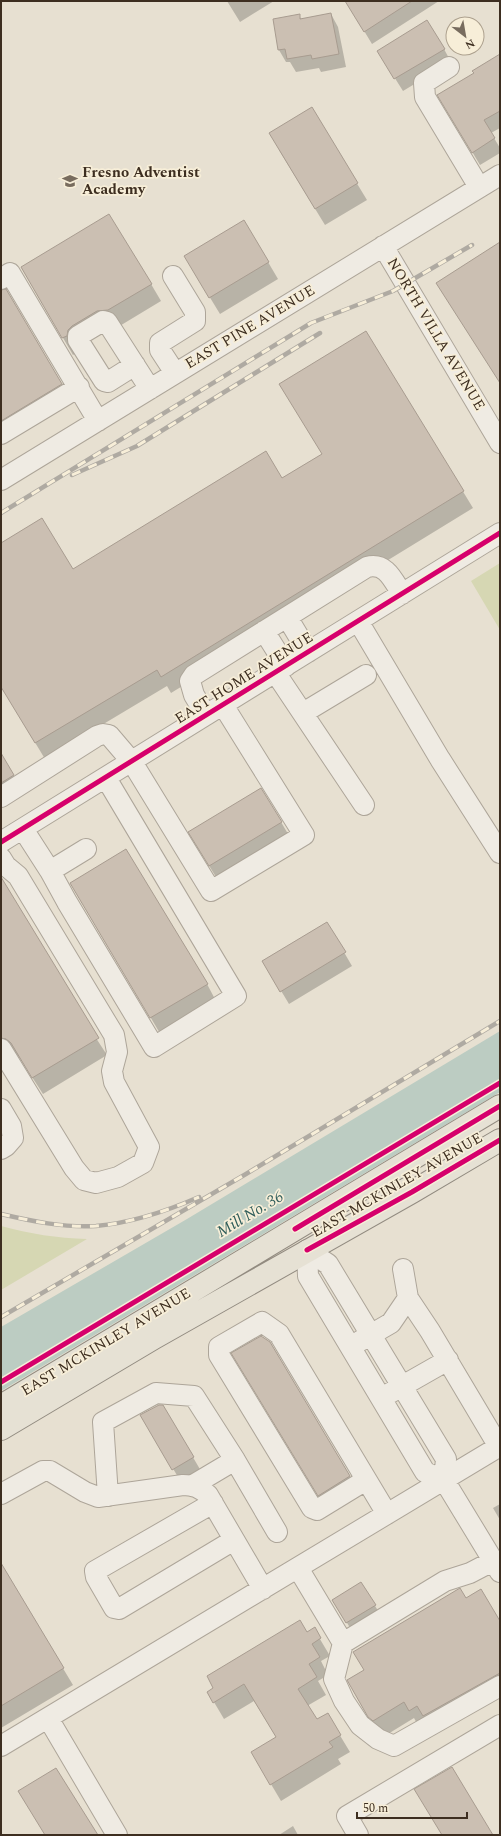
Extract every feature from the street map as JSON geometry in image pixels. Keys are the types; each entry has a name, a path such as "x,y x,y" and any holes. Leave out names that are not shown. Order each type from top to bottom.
{"main road":[{"name":"EAST MCKINLEY AVENUE","path":"1,1406 500,1106"},
{"path":"412,1192 485,1135 500,1126"},
{"name":"EAST MCKINLEY AVENUE","path":"1,1429 154,1338 307,1250 412,1192 500,1140"},
{"path":"295,1229 307,1250"}],"street":[{"path":"449,67 424,83 425,97 479,187"},
{"name":"EAST PINE AVENUE","path":"1,480 500,175"},
{"name":"NORTH VILLA AVENUE","path":"383,246 500,443"},
{"path":"1,279 10,273 98,420"},
{"path":"173,276 195,312 195,321 160,343 160,350 175,373"},
{"path":"187,326 205,355"},
{"path":"135,365 150,389"},
{"path":"1,434 79,387"},
{"name":"EAST HOME AVENUE","path":"1,842 500,533"},
{"path":"1,797 100,735 109,736 132,762 211,891 304,835 215,710 194,695 190,681 194,675 367,567 374,565 380,566 387,572 402,594"},
{"path":"287,617 308,652"},
{"path":"358,621 440,759 500,853"},
{"path":"264,631 303,713 364,805"},
{"path":"303,713 366,675"},
{"path":"23,828 154,1047 236,996 106,778"},
{"path":"50,871 86,849"},
{"path":"1,858 6,866 18,876 114,1035 117,1052 112,1072 114,1082 149,1147 143,1163 118,1177 96,1183 84,1180 74,1168 1,1049"},
{"path":"1,1109 11,1126 13,1138 1,1149"},
{"path":"307,1250 328,1264 446,1459 444,1480"},
{"path":"307,1250 308,1276 381,1399 425,1472 444,1480 496,1566 445,1581 342,1643"},
{"path":"1,1746 500,1447 430,1330 408,1298 403,1269"},
{"path":"350,1347 390,1322 408,1298"},
{"path":"366,1480 318,1510 312,1508 219,1355 219,1347 262,1322 279,1334 387,1514"},
{"path":"381,1399 448,1360"},
{"path":"108,1496 103,1422 156,1392 194,1396 235,1460 277,1532"},
{"path":"193,1485 235,1460"},
{"path":"1,1494 43,1471 50,1470 85,1492 98,1497 183,1485 193,1485 208,1495 263,1589"},
{"path":"212,1503 95,1571 96,1577 114,1608 119,1609 234,1540"},
{"path":"298,1568 342,1643 334,1679 344,1701 360,1725 378,1739 394,1746 500,1686"},
{"path":"48,1718 117,1835"},
{"path":"358,1835 347,1816 500,1725"}],"green space":[{"path":"500,563 500,630 471,581"},
{"path":"1,1226 44,1235 87,1239 1,1290"}],"water":[{"name":"Mill No. 36","path":"500,1031 500,1092 1,1391 1,1327 187,1219"}],"building":[{"path":"345,1 412,1 364,32"},
{"path":"331,13 339,54 312,59 311,55 287,59 285,49 278,50 273,19 300,14 300,19"},
{"path":"427,20 445,49 394,79 377,51"},
{"path":"500,54 500,111 484,120 495,138 472,153 437,95 474,73 472,71"},
{"path":"312,107 358,183 315,209 269,133"},
{"path":"109,214 152,284 108,310 97,311 72,326 68,330 67,336 62,338 21,267"},
{"path":"244,220 269,262 209,298 184,256"},
{"path":"500,242 500,383 436,283"},
{"path":"6,289 62,384 1,421 1,290"},
{"path":"366,331 464,491 161,677 157,670 35,743 1,687 1,543 42,518 73,569 266,451 282,478 322,454 279,384"},
{"path":"1,753 14,775 1,783"},
{"path":"261,788 282,822 209,866 188,832"},
{"path":"126,849 208,984 150,1018 70,883"},
{"path":"1,877 99,1038 32,1078 11,1043 6,1039 1,1038"},
{"path":"327,922 346,952 280,992 262,961"},
{"path":"261,1336 270,1342 350,1476 318,1496 231,1353"},
{"path":"159,1405 163,1405 194,1457 172,1470 140,1415"},
{"path":"1,1563 64,1668 1,1706"},
{"path":"361,1582 376,1605 346,1623 332,1600"},
{"path":"460,1588 466,1598 481,1589 500,1621 500,1673 423,1716 417,1706 409,1711 404,1702 373,1721 368,1717 347,1680 364,1670 353,1652"},
{"path":"300,1620 307,1632 315,1627 321,1638 312,1644 320,1657 309,1664 317,1677 298,1689 317,1719 328,1713 341,1735 329,1742 333,1747 270,1785 251,1752 276,1737 244,1684 213,1703 207,1692 213,1688 207,1676"},
{"path":"452,1767 493,1835 442,1835 414,1789"},
{"path":"56,1768 98,1835 45,1835 18,1791"}],"railway":[{"path":"1,513 311,323 393,291 472,245"},
{"path":"72,475 137,446 320,333"},
{"path":"1,1317 246,1174 500,1021"},
{"path":"1,1214 60,1225 96,1226 149,1216 199,1197"}],"cycle path":[{"path":"1,842 500,533"},
{"path":"1,1382 500,1083"},
{"path":"295,1229 500,1106"},
{"path":"307,1250 412,1192 500,1140"}],"place":[{"name":"Fresno Adventist Academy","path":"70,181"}]}
